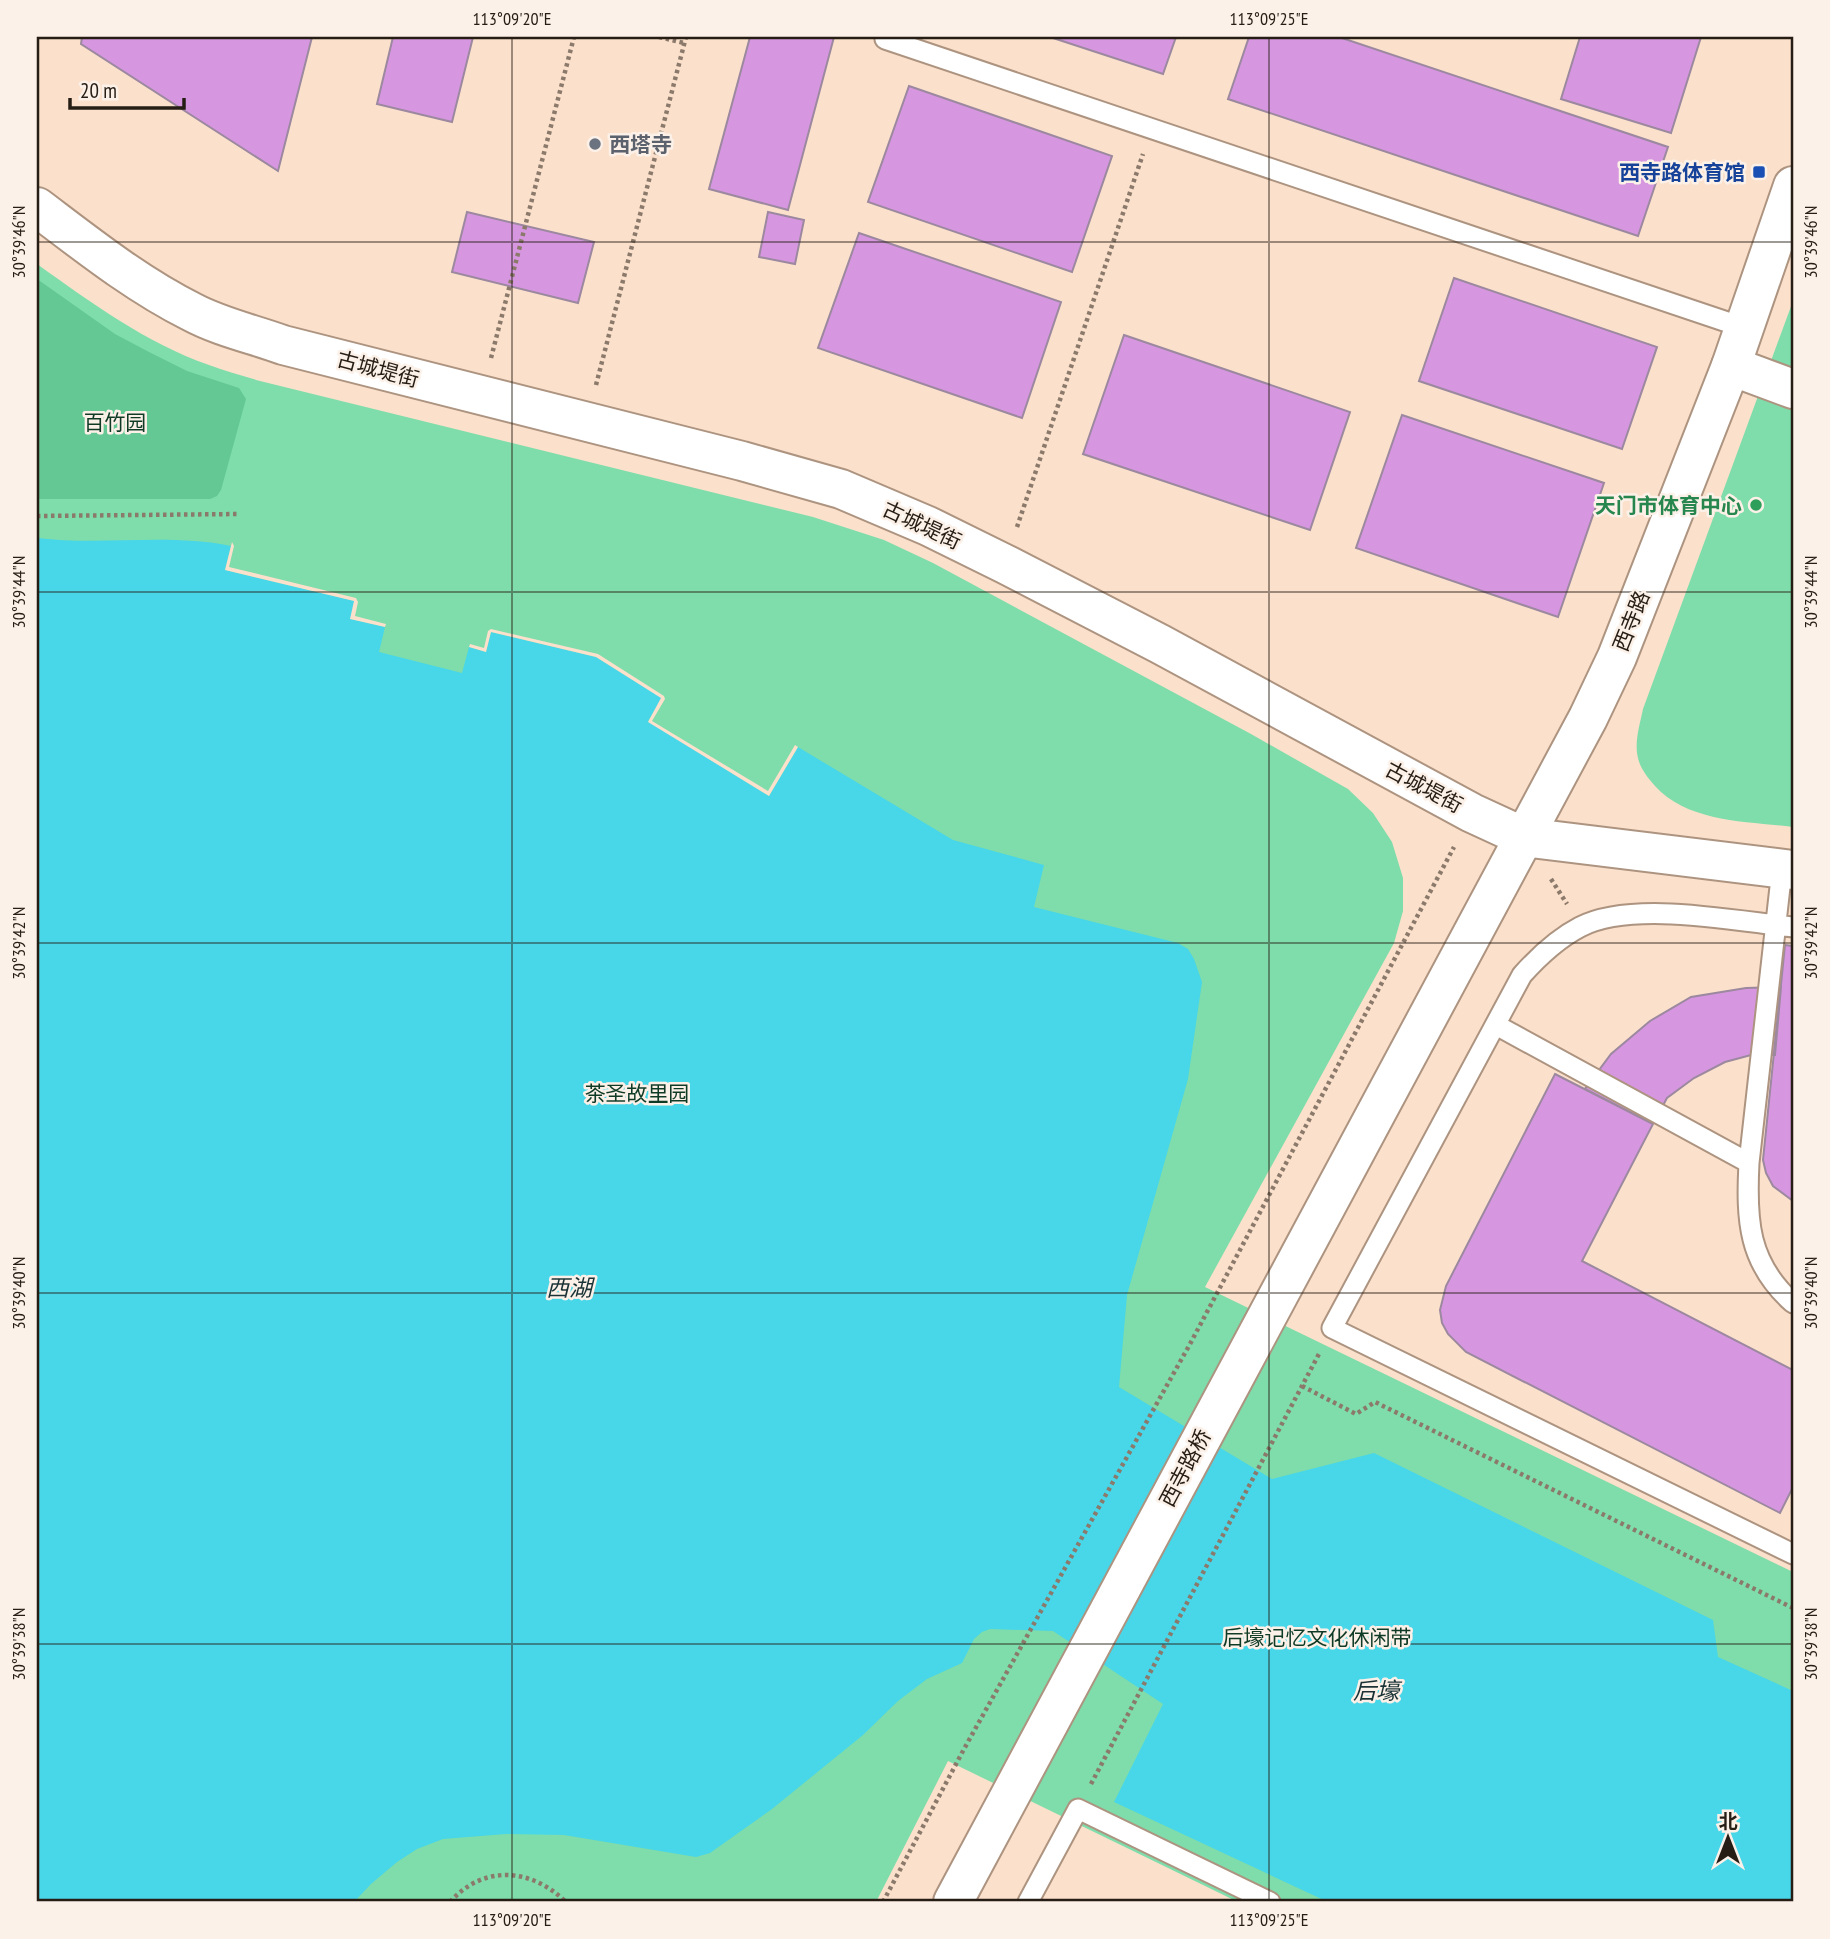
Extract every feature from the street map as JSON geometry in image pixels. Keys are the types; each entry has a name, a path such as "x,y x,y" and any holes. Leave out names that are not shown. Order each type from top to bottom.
{"street":[{"name":"西寺路","path":"1418,1033 1617,657 1731,366 1793,186"},
{"name":"古城堤街","path":"37,207 156,292 194,314 283,345 742,461 841,489 928,526 1005,564 1160,644 1472,813 1524,837 1787,869"},
{"path":"1731,366 1793,389"},
{"name":"西寺路桥","path":"953,1902 1418,1033"}],"lane":[{"path":"885,39 1745,328"},
{"path":"1787,869 1784,927 1749,1163 1747,1204 1749,1228 1765,1272 1793,1303"},
{"path":"1784,927 1656,913 1633,913 1607,917 1581,926 1541,954 1522,975 1332,1328 1793,1555"},
{"path":"1496,1025 1749,1163"},
{"path":"1028,1902 1078,1809 1270,1902"}],"path":[{"path":"481,396 573,37"},
{"path":"659,37 684,43"},
{"path":"586,423 686,37"},
{"path":"1005,564 1151,129"},
{"path":"37,516 239,514"},
{"path":"883,1902 1158,1403 1472,813"},
{"path":"1078,1809 1332,1328"},
{"path":"1302,1386 1356,1414 1376,1402 1793,1608"},
{"path":"450,1902 460,1891 481,1879 505,1875 530,1878 552,1889 566,1902"}],"green space":[{"name":"西湖","path":"37,264 98,307 141,333 186,356 221,369 260,381 813,517 884,540 933,563 1348,789 1373,813 1392,842 1403,878 1403,911 1394,943 1205,1287 1793,1572 1793,1902 1238,1902 948,1761 876,1902 37,1902"},
{"name":"百竹园","path":"37,279 115,334 187,371 239,388 246,399 221,490 217,496 210,499 37,499"},
{"name":"天门市体育中心","path":"1793,301 1793,827 1720,818 1684,807 1669,798 1650,780 1639,762 1637,746 1643,709"}],"water":[{"name":"西湖","path":"37,538 85,541 183,540 231,546 225,570 355,601 351,619 385,627 379,652 462,673 469,647 486,652 491,632 596,657 662,698 648,721 769,796 798,747 953,840 1044,865 1034,907 1178,943 1188,949 1202,982 1188,1079 1127,1295 1119,1387 1272,1479 1374,1453 1713,1620 1718,1657 1793,1691 1793,1902 1328,1902 1114,1802 1163,1704 1053,1631 990,1629 974,1639 962,1663 927,1679 772,1809 710,1853 696,1857 564,1835 506,1834 443,1839 417,1849 397,1862 354,1902 37,1902"}],"pier":[{"path":"232,542 234,546 229,567 356,598 358,602 355,616 386,624 385,627 350,619 354,601 225,570"},
{"path":"491,629 598,654 664,696 665,699 652,721 768,791 795,745 798,747 769,796 648,722 661,698 596,657 491,632 486,652 469,647 470,644 484,648 488,631"}],"building":[{"path":"82,37 312,37 278,171 81,44"},
{"path":"393,37 473,37 452,122 377,104"},
{"path":"750,37 834,37 788,210 709,189"},
{"path":"1050,37 1176,37 1163,74"},
{"path":"1249,37 1339,37 1668,147 1638,236 1228,99"},
{"path":"1580,37 1701,37 1671,133 1561,99"},
{"path":"909,86 1112,156 1072,272 868,202"},
{"path":"467,212 594,242 578,303 452,272"},
{"path":"768,212 804,220 795,264 759,257"},
{"path":"859,233 1061,302 1022,418 818,348"},
{"path":"1454,278 1657,347 1622,449 1419,381"},
{"path":"1124,335 1350,412 1310,530 1083,454"},
{"path":"1402,415 1604,483 1558,617 1356,548"},
{"path":"1785,945 1793,946 1793,1201 1773,1186 1763,1160"},
{"path":"1781,987 1775,1055 1751,1055 1725,1062 1694,1078 1667,1098 1653,1124 1585,1089 1611,1054 1650,1021 1691,997 1746,988"},
{"path":"1555,1074 1653,1124 1582,1261 1793,1370 1793,1487 1780,1513 1466,1352 1448,1334 1442,1323 1440,1310 1446,1286"}],"place":[{"name":"西塔寺","path":"595,144"},
{"name":"西寺路体育馆","path":"1759,172"},
{"name":"天门市体育中心","path":"1756,505"}],"park label":[{"name":"茶圣故里园","path":"637,1093"},
{"name":"后壕记忆文化休闲带","path":"1317,1637"}],"water label":[{"name":"后壕","path":"1376,1690"}]}
